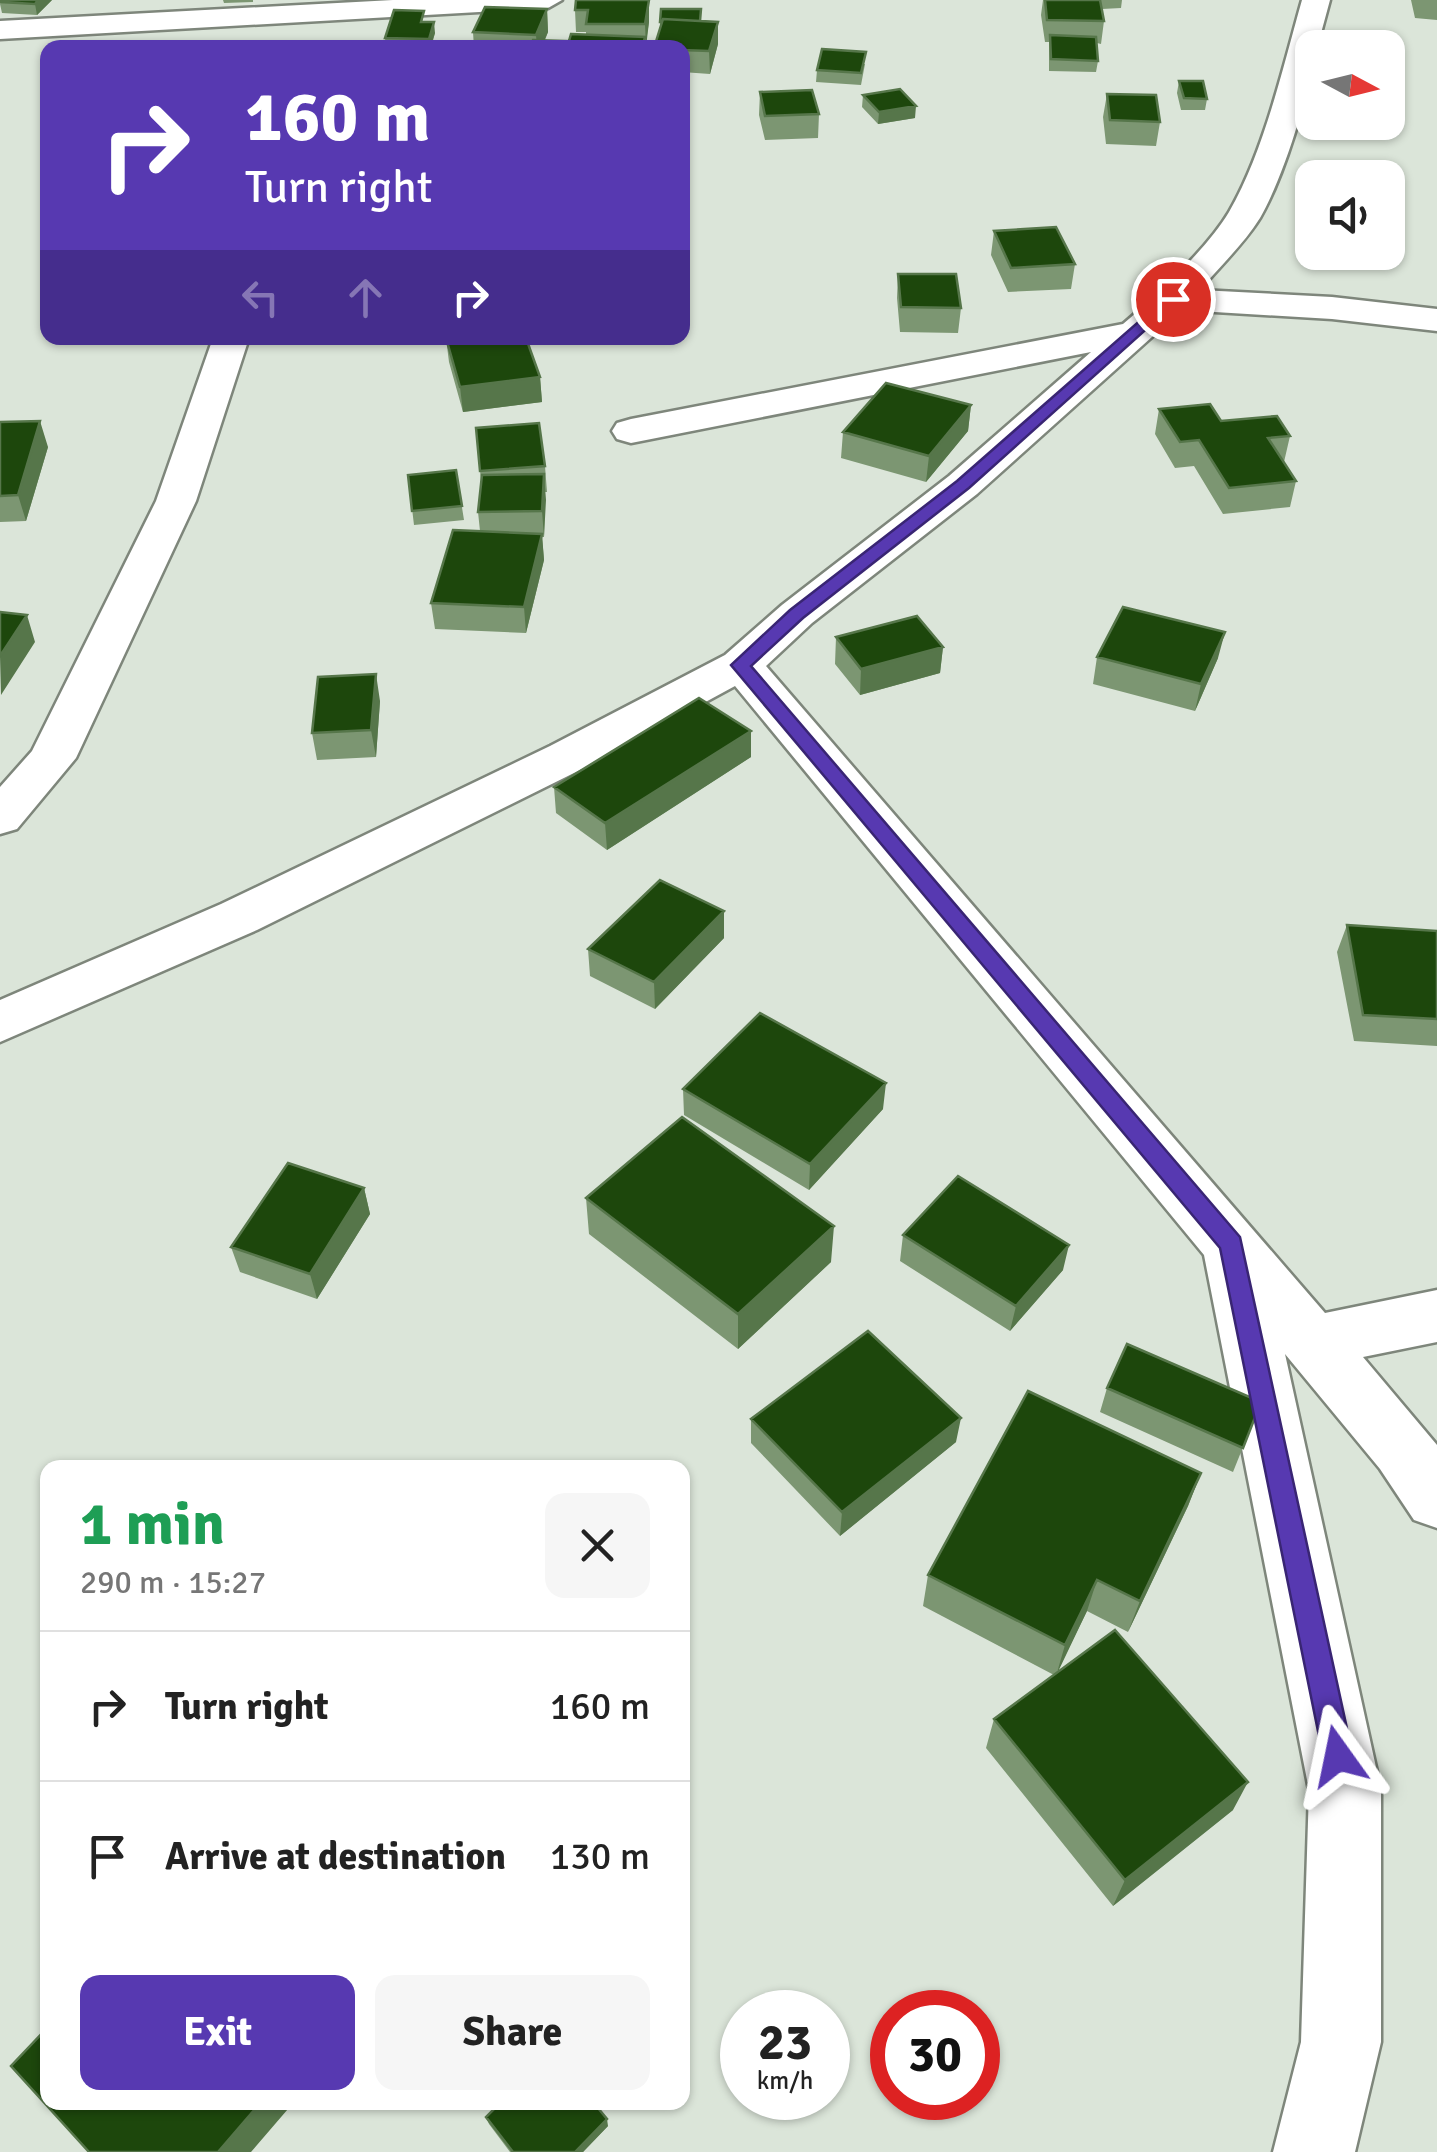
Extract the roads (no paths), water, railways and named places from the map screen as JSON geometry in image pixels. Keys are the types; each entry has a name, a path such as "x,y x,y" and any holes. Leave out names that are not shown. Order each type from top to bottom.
{"street":[{"path":"0,30 232,34 548,0"},
{"path":"0,1022 239,917 567,757 741,665 797,614 963,485 1173,299 1244,216 1284,119 1316,0"},
{"path":"1173,299 1332,308 1437,320"},
{"path":"631,431 1135,333"},
{"path":"0,818 52,758 76,710 176,500 229,345"},
{"path":"741,665 1232,1244 1403,1449 1437,1499"},
{"path":"1232,1244 1345,1790 1341,2042 1314,2152"},
{"path":"1312,1341 1437,1316"}]}
